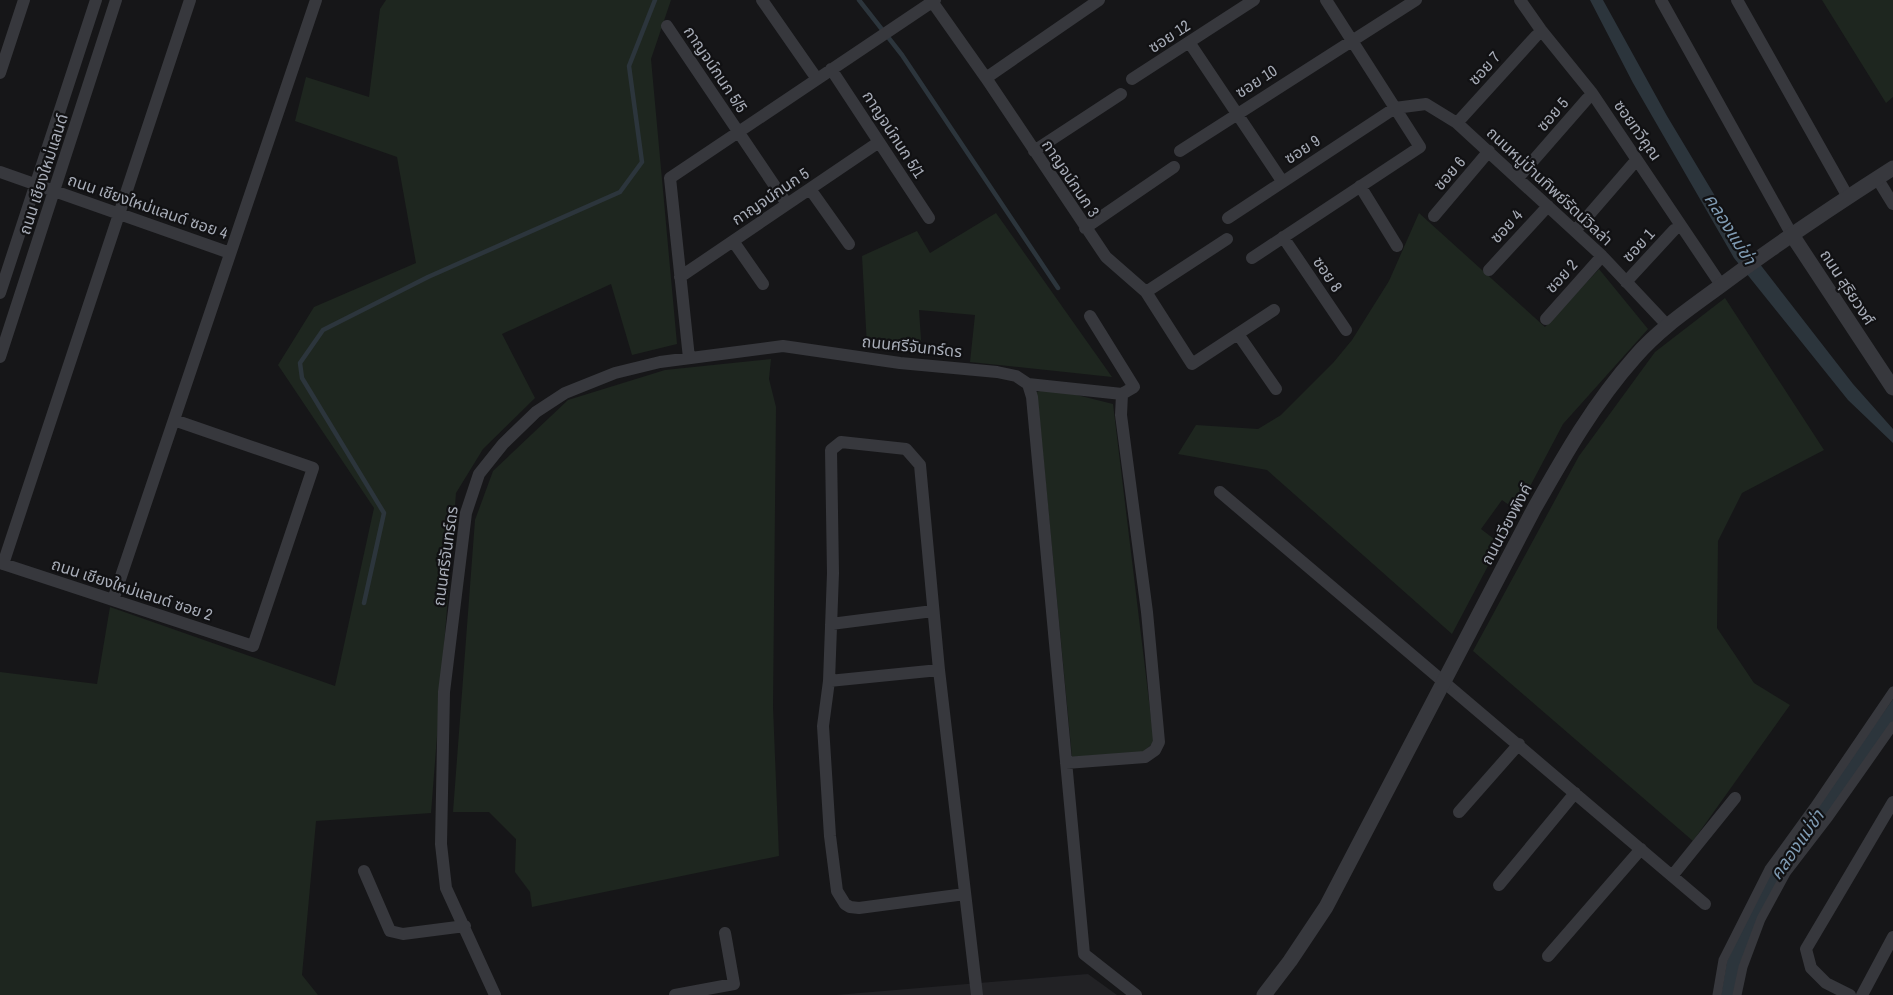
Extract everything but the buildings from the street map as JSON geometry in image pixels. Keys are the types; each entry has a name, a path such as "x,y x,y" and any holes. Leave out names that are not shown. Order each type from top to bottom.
{"street":[{"path":"0,73 24,0"},
{"name":"ถนน เชียงใหม่แลนด์","path":"0,293 96,0"},
{"name":"ถนน เชียงใหม่แลนด์","path":"0,357 116,0"},
{"path":"1,563 190,0"},
{"path":"113,600 316,0"},
{"path":"762,0 817,79"},
{"path":"986,78 1099,0"},
{"name":"ซอย 12","path":"1132,79 1254,0"},
{"path":"1252,258 1419,147 1326,0"},
{"name":"ซอย 10","path":"1180,151 1351,39 1416,0"},
{"name":"ซอยทวีคูณ","path":"1520,0 1592,93 1721,285"},
{"path":"1661,0 1792,235"},
{"path":"1737,0 1848,197"},
{"path":"689,358 670,178 933,1"},
{"name":"กาญจน์กนก 3","path":"933,1 1085,228 1106,257 1146,292 1192,364 1238,334"},
{"name":"กาญจน์กนก 5/5","path":"667,26 787,204"},
{"name":"ซอย 7","path":"1457,123 1536,36"},
{"path":"1189,42 1282,182"},
{"name":"กาญจน์กนก 5/1","path":"831,69 929,218"},
{"path":"1034,152 1121,94"},
{"name":"ซอย 5","path":"1518,178 1587,99"},
{"name":"ถนนหมู่บ้านทิพย์รัตน์วิลล่า","path":"1395,108 1426,104 1457,123 1602,256 1667,325"},
{"name":"ซอย 9","path":"1228,218 1395,108"},
{"name":"กาญจน์กนก 5","path":"680,277 879,142"},
{"name":"ซอย 6","path":"1434,216 1489,152"},
{"path":"1575,231 1633,164"},
{"path":"1085,228 1174,167"},
{"name":"ถนนเวียงพิงค์","path":"1264,995 1326,907 1534,509 1570,445 1599,401 1628,365 1667,325 1766,253 1893,168"},
{"name":"ถนน เชียงใหม่แลนด์ ซอย 4","path":"0,172 230,253"},
{"path":"1877,178 1893,204"},
{"path":"1360,186 1397,246"},
{"path":"810,189 849,244"},
{"name":"ซอย 4","path":"1489,270 1548,206"},
{"name":"ซอย 1","path":"1626,282 1674,230"},
{"name":"ถนน สุริยวงศ์","path":"1792,235 1893,388"},
{"name":"ซอย 8","path":"1283,237 1346,330"},
{"path":"1146,292 1227,239"},
{"path":"733,241 763,284"},
{"name":"ซอย 2","path":"1546,319 1602,256"},
{"path":"1274,310 1238,334 1276,390"},
{"path":"1066,764 1145,757 1155,750 1159,742 1147,612 1121,415 1122,394 1134,387 1090,316"},
{"name":"ถนนศรีจันทร์ดร","path":"495,995 446,888 441,844 444,692 466,513 479,474 503,444 536,412 565,393 615,373 660,362 783,346 900,363 997,372 1016,376 1028,384 1122,394"},
{"path":"1028,384 1032,397 1084,954 1136,995"},
{"name":"ถนน เชียงใหม่แลนด์ ซอย 2","path":"1,563 253,646 313,468 174,420"},
{"path":"965,894 859,908 850,907 840,899 833,871 823,726 829,681 831,624 831,450 841,442 906,449 920,465 939,670 977,995"},
{"path":"1220,492 1705,904"},
{"path":"831,624 933,611"},
{"path":"829,681 939,670"},
{"path":"1717,995 1723,960 1769,869 1893,691"},
{"path":"1737,995 1743,966 1761,919 1786,873 1829,817 1893,726"},
{"path":"1459,812 1519,744"},
{"path":"1499,885 1575,793"},
{"path":"1672,876 1735,798"},
{"path":"1850,995 1826,983 1811,968 1806,949 1893,802"},
{"path":"1548,956 1641,849"},
{"path":"363,871 390,931 403,934 465,926"},
{"path":"675,995 734,984 725,933"},
{"path":"1862,995 1893,937"}],"shaded area":[{"path":"386,0 671,0 651,59 677,344 632,355 611,284 502,334 535,398 483,449 456,493 431,813 316,821 302,975 318,995 0,995 0,672 97,684 110,607 335,686 374,508 278,365 314,307 416,263 397,157 295,121 306,77 369,97 380,9"},
{"path":"1822,0 1893,0 1893,97 1886,103"},
{"path":"996,213 1112,377 970,362 975,315 919,310 922,354 867,346 862,256 917,231 930,253"},
{"path":"1419,213 1545,327 1599,269 1648,329 1563,424 1452,634 1267,470 1178,454 1196,425 1258,429 1281,415 1333,363 1352,340 1389,281","holes":["1502,500 1516,510 1494,539 1481,529"]},
{"path":"1725,298 1824,450 1742,493 1718,541 1717,628 1754,683 1790,705 1693,841 1473,651 1579,456 1655,352"},
{"path":"771,359 769,379 776,407 773,707 779,856 532,907 530,892 515,872 516,839 489,812 453,812 475,520 493,471 568,400 665,370"},
{"path":"1049,388 1113,404 1154,742 1143,752 1072,757 1037,392"},
{"path":"1088,974 1117,995 836,995"}],"water":[{"name":"คลองแม่ข่า","path":"1590,0 1603,0 1667,116 1742,241 1853,384 1893,429 1893,443 1848,400 1734,258 1633,83"},
{"name":"คลองแม่ข่า","path":"1893,699 1893,722 1786,867 1735,995 1721,995 1727,961 1771,870"}],"waterway":[{"path":"364,603 384,513 302,378 300,363 323,330 428,277 620,192 642,162 629,66 655,0"},
{"path":"859,0 902,55 1058,288"}]}
